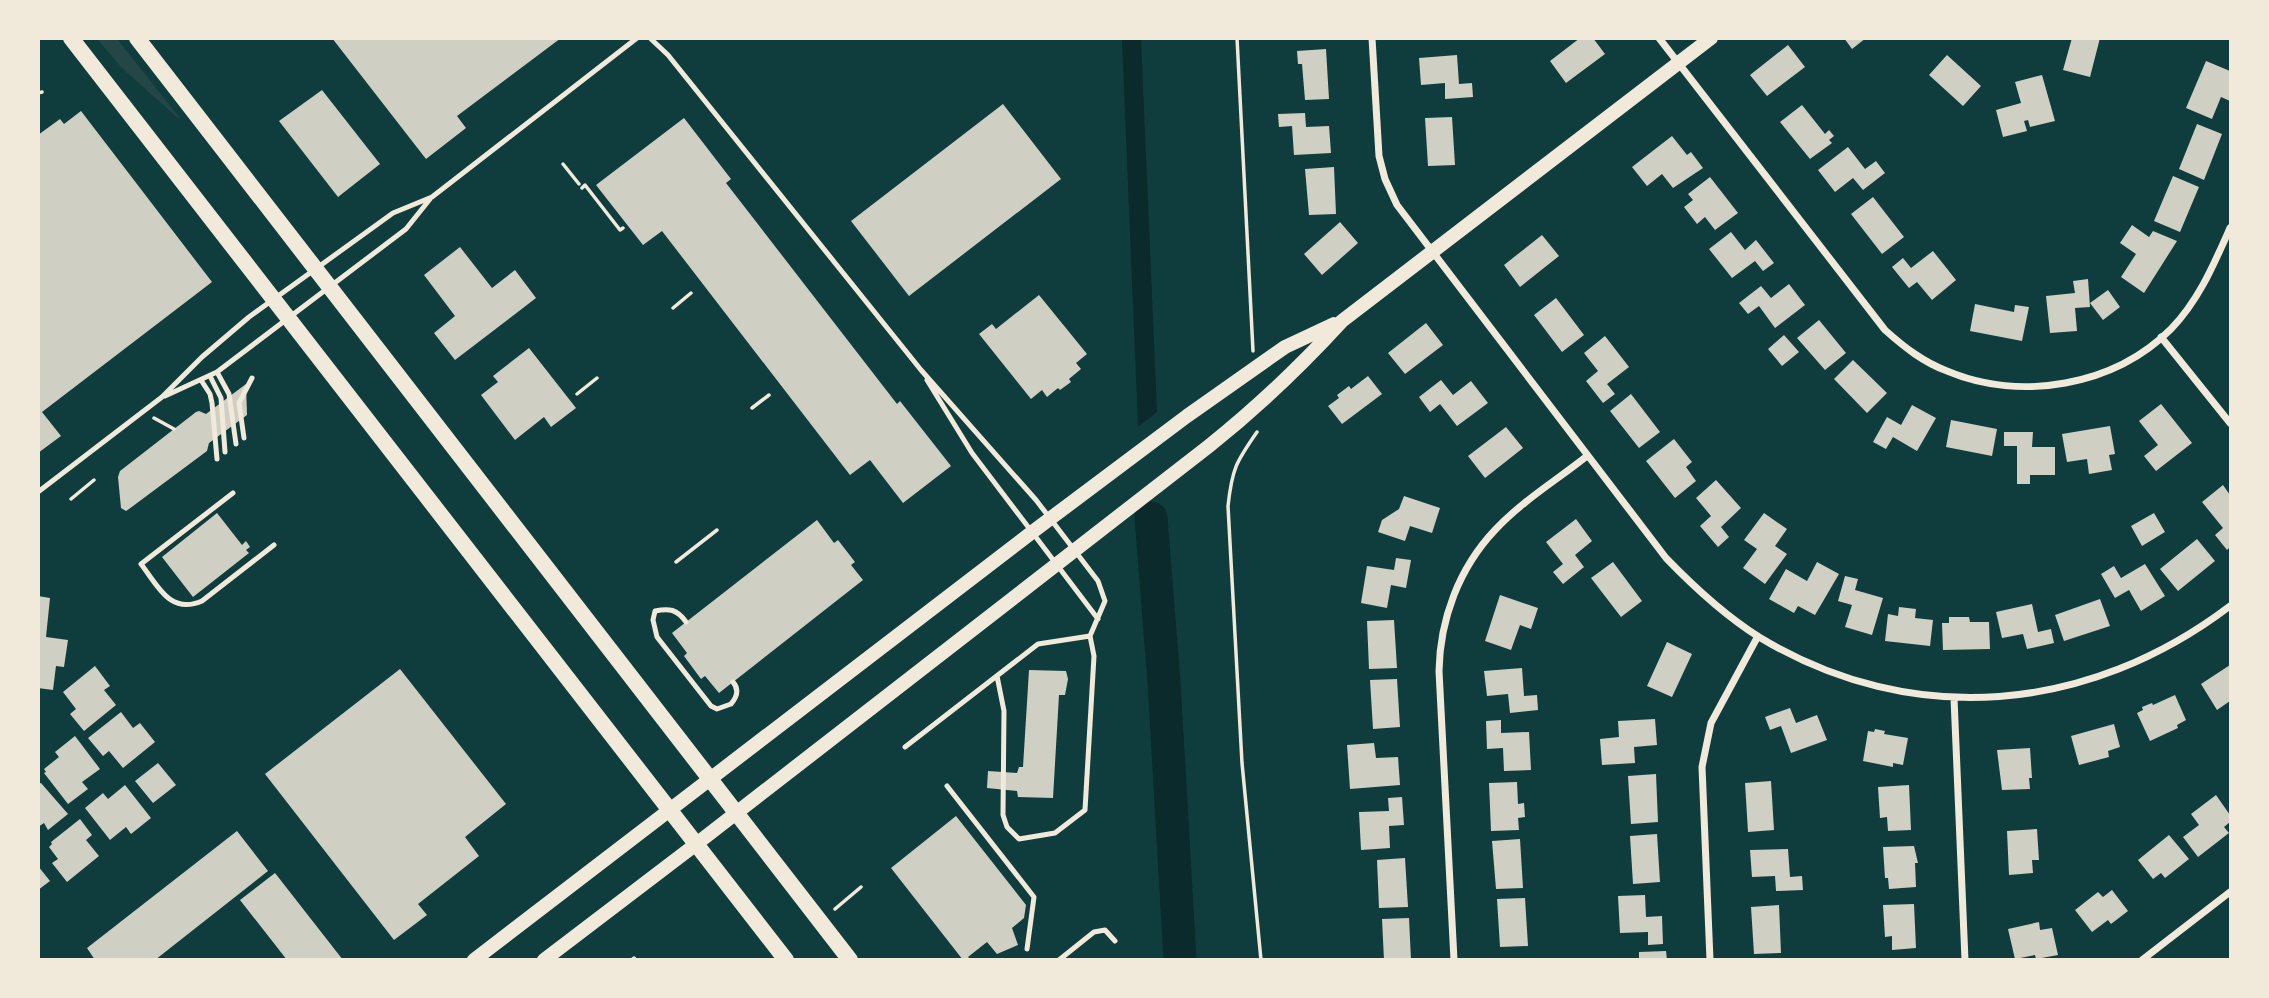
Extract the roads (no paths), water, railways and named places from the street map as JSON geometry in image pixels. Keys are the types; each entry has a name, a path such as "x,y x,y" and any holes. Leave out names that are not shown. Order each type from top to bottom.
{"main road":[{"path":"71,38 786,960"},
{"path":"137,38 850,960"},
{"path":"544,960 1057,566 1257,408 1299,369 1342,321 1712,38"},
{"path":"474,960 1187,416 1285,347 1342,321"}],"street":[{"path":"1372,38 1379,156 1385,179 1397,205 1431,253 1673,566 1711,602 1758,636 1832,673 1887,688 1954,698 2020,695 2092,680 2133,664 2173,645 2231,606"},
{"path":"1658,38 1872,316 1921,359 1948,372 1976,381 2006,386 2050,386 2094,377 2161,337 2200,292 2231,228"},
{"path":"2161,337 2231,423"},
{"path":"1454,960 1439,671 1445,624 1460,581 1485,541 1519,509 1587,456"},
{"path":"1710,960 1702,767 1714,716 1758,636"},
{"path":"1954,698 1965,960"},
{"path":"2142,960 2231,891"}],"lane":[{"path":"162,397 218,372 406,229 432,197 637,38"},
{"path":"650,38 668,55 920,370 981,435 1051,518 1098,581 1105,601 1090,636 1094,656 1085,810 1055,833 1019,839 1007,827 1003,815 1004,711 997,676"},
{"path":"38,492 162,397 202,357 273,299 393,213 432,197"},
{"path":"920,370 972,453 1098,619"},
{"path":"218,372 229,394 236,444"},
{"path":"210,376 221,398 225,452"},
{"path":"244,438 239,403 252,378"},
{"path":"201,380 212,403 217,459"},
{"path":"233,493 141,565 164,595 176,604 191,606 202,601 274,545"},
{"path":"686,622 680,613 668,608 655,611 653,620 657,637 711,706 723,708 731,705 737,693 733,681"},
{"path":"905,747 1038,644 1090,636"},
{"path":"947,786 1034,897 1027,949"},
{"path":"1059,960 1094,932 1105,930 1115,941"}],"waterway":[{"path":"1151,518 1164,682 1180,960"}]}
